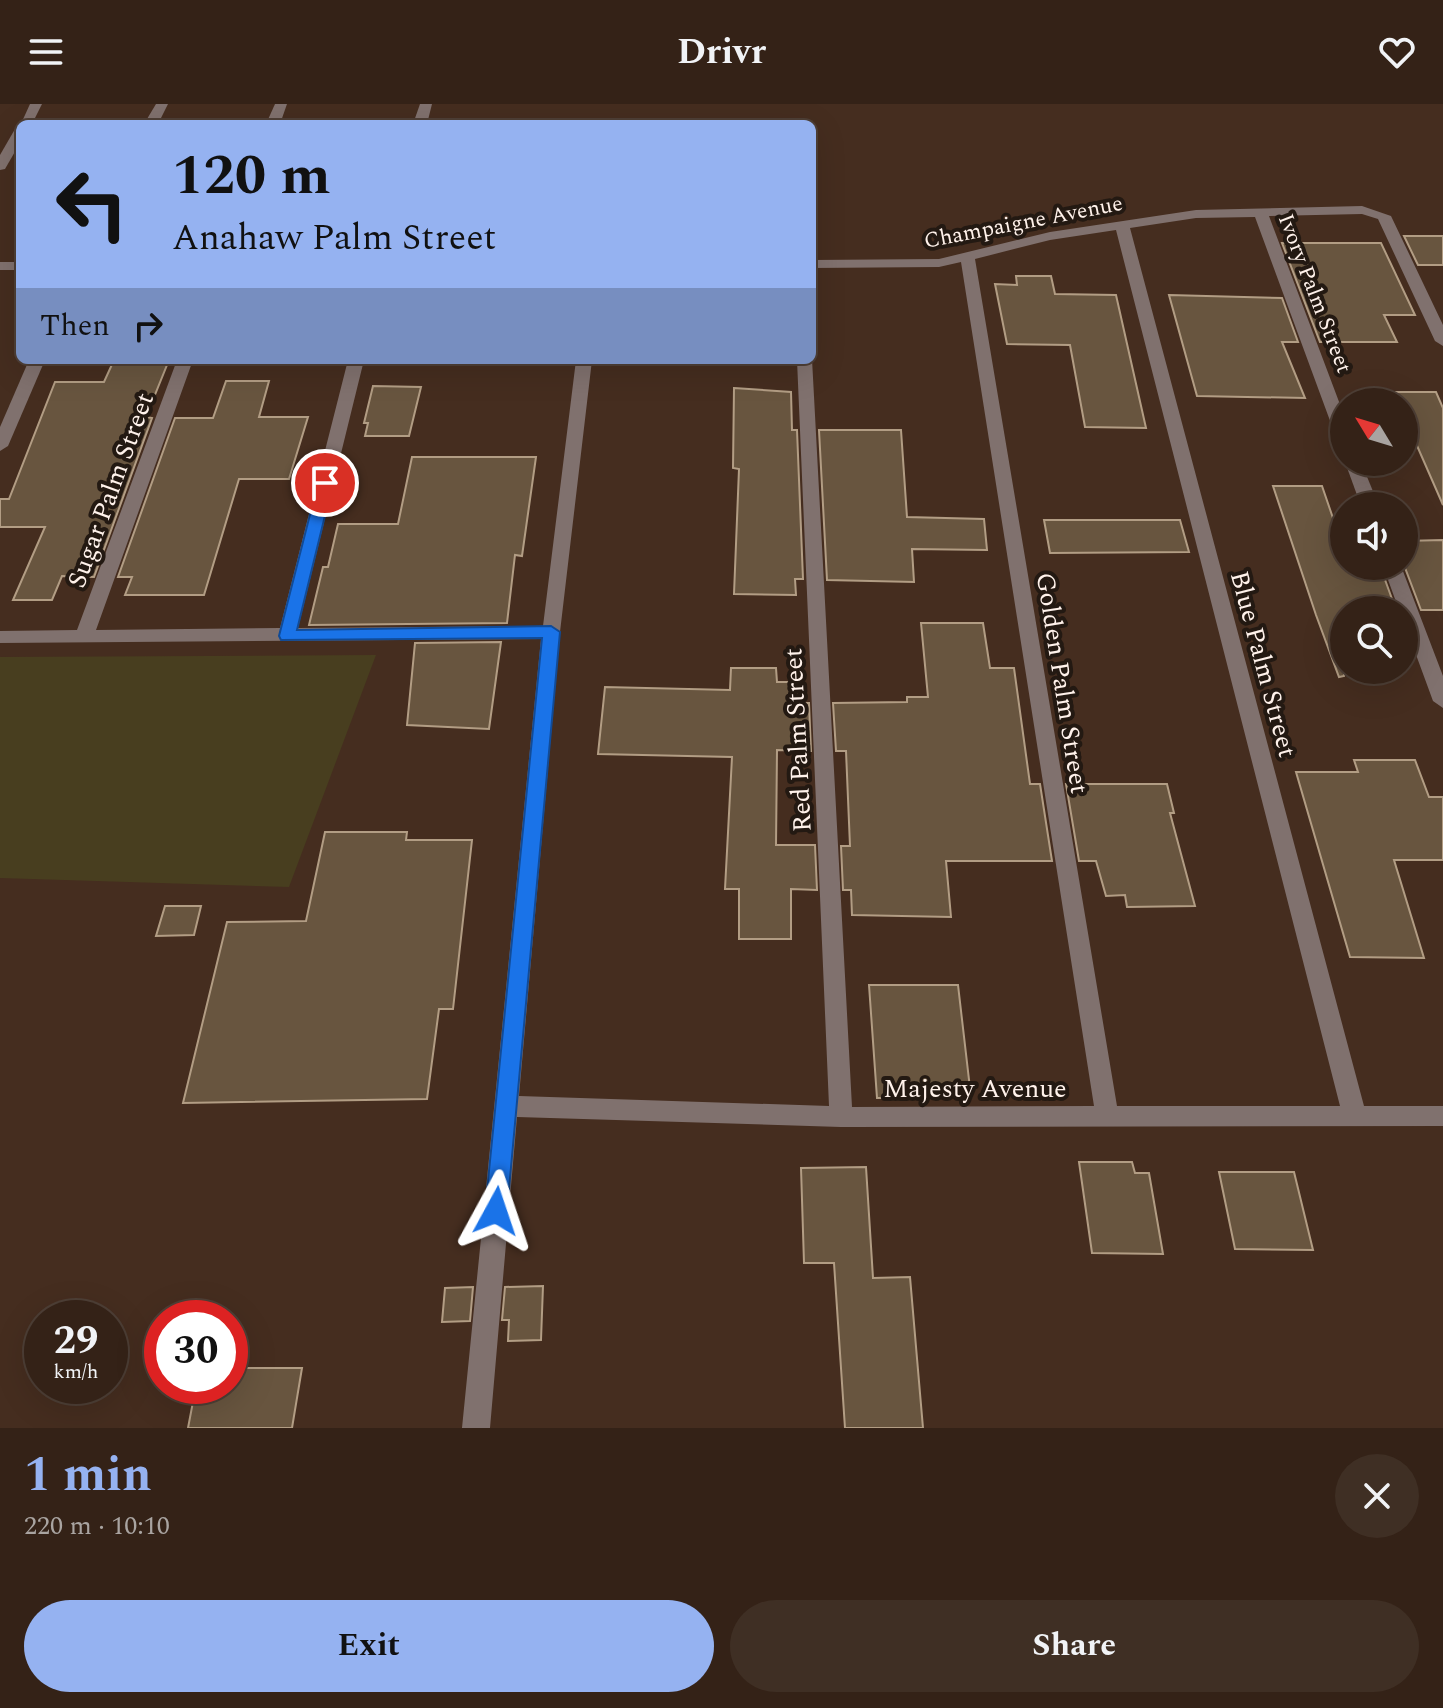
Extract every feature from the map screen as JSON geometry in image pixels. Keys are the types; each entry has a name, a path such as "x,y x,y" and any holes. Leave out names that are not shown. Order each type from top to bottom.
{"street":[{"path":"0,166 16,139"},
{"name":"Champaigne Avenue","path":"816,264 939,263 1050,236 1196,214 1362,210 1384,216 1443,341"},
{"name":"Ivory Palm Street","path":"1260,212 1330,400"},
{"name":"Blue Palm Street","path":"1122,224 1355,1118"},
{"name":"Golden Palm Street","path":"968,258 1107,1116"},
{"path":"0,446 35,364"},
{"name":"Sugar Palm Street","path":"84,637 184,364"},
{"path":"287,636 355,364"},
{"path":"476,1428 551,632 584,364"},
{"name":"Red Palm Street","path":"805,364 841,1117"},
{"path":"1397,580 1443,701"},
{"path":"0,637 551,632"},
{"name":"Majesty Avenue","path":"507,1106 841,1117 1443,1116"}],"shaded area":[{"path":"376,655 289,887 0,878 0,657"}],"building":[{"path":"1404,236 1443,236 1443,265 1418,265"},
{"path":"1282,243 1381,243 1415,315 1384,315 1397,342 1320,342"},
{"path":"1016,276 1051,276 1055,294 1116,295 1146,428 1085,427 1070,345 1007,344 995,284 1017,285"},
{"path":"1169,295 1282,298 1298,342 1282,342 1305,398 1197,396"},
{"path":"112,364 167,364 146,417 152,418 94,577 62,576 52,600 13,600 45,527 0,527 0,499 9,499 55,382 104,382"},
{"path":"226,381 269,381 259,417 308,417 289,479 239,479 204,595 125,595 132,577 118,577 175,418 213,418"},
{"path":"373,386 421,387 409,436 365,436 368,423 364,423"},
{"path":"734,388 791,392 792,430 797,430 803,579 795,579 796,595 734,594 739,469 733,468"},
{"path":"1418,392 1436,392 1443,408 1443,505 1418,448"},
{"path":"819,430 901,430 907,517 984,519 987,550 912,549 914,582 827,580"},
{"path":"412,457 536,457 522,556 515,555 507,623 309,625 323,567 328,567 338,524 398,524"},
{"path":"1273,486 1322,486 1330,509 1330,580 1385,580 1391,596 1330,596 1330,653"},
{"path":"1044,520 1180,520 1189,552 1050,553"},
{"path":"1443,540 1443,610 1421,610 1410,580 1418,580 1418,541"},
{"path":"921,623 983,623 990,668 1014,668 1030,784 1040,784 1052,861 946,861 951,917 852,915 851,890 843,890 841,846 850,846 846,751 836,751 833,703 907,702 907,697 928,697"},
{"path":"501,642 489,729 407,725 415,643"},
{"path":"731,668 776,668 777,682 802,682 802,703 809,703 811,751 777,750 776,845 815,845 817,890 791,889 791,939 739,939 739,889 725,889 732,757 598,754 605,687 730,690"},
{"path":"1354,760 1415,760 1429,797 1443,797 1443,860 1394,860 1424,958 1350,957 1296,772 1358,772"},
{"path":"1066,784 1167,784 1174,813 1170,813 1195,906 1127,907 1125,895 1106,896 1096,861 1079,861"},
{"path":"325,832 407,832 406,840 472,840 453,1009 439,1009 427,1099 183,1103 227,922 306,921"},
{"path":"165,906 201,906 194,935 156,936"},
{"path":"869,985 958,985 971,1097 877,1098"},
{"path":"1079,1162 1132,1162 1135,1173 1149,1173 1163,1254 1092,1253"},
{"path":"866,1167 873,1278 910,1277 923,1428 845,1428 834,1263 804,1263 801,1168"},
{"path":"1219,1172 1294,1172 1313,1250 1235,1249"},
{"path":"543,1286 541,1340 508,1341 509,1320 502,1320 505,1287"},
{"path":"473,1287 470,1321 442,1322 445,1288"},
{"path":"248,1368 302,1368 292,1428 188,1428 193,1404 248,1404"}],"route":[{"path":"325,483 287,636 551,632 496,1211"}]}
